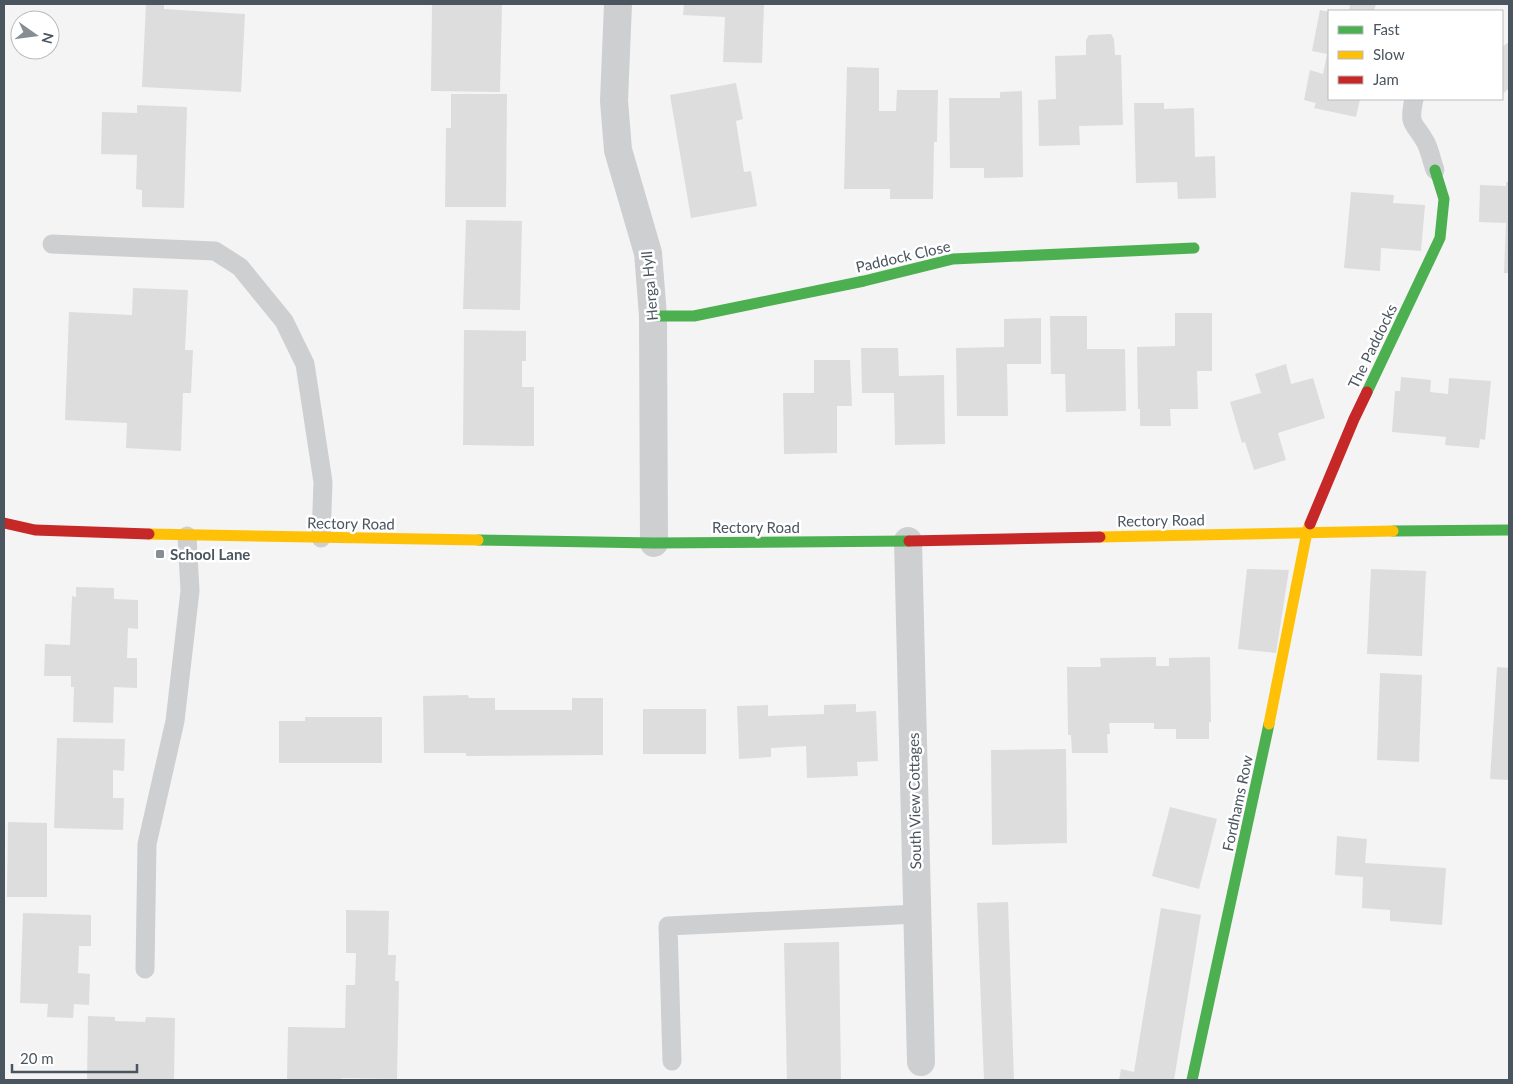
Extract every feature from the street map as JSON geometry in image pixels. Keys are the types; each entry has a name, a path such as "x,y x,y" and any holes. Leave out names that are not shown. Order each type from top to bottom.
{"street":[{"name":"Herga Hyll","path":"618,4 614,101 618,150 648,253 652,316 654,543"},
{"name":"The Paddocks","path":"1307,532 1354,419 1440,238 1444,199 1435,170"},
{"name":"Paddock Close","path":"652,316 694,316 864,280 953,258 1194,248"},
{"name":"Rectory Road","path":"4,523 35,530 187,536 654,543 908,541 1307,532 1509,530"},
{"name":"Fordhams Row","path":"1192,1080 1280,674 1307,532"},
{"name":"South View Cottages","path":"908,541 921,1062"}],"lane":[{"path":"1414,100 1411,111 1412,124 1426,144 1435,170"},
{"path":"52,244 215,251 240,267 284,321 305,364 323,482 322,538"},
{"path":"145,969 147,844 175,721 190,592 187,536"},
{"path":"672,1061 668,926 917,914"}],"building":[{"path":"146,4 164,4 164,9 245,14 241,92 142,87"},
{"path":"432,4 502,4 500,92 431,91"},
{"path":"684,4 764,4 762,63 723,62 725,17 683,15"},
{"path":"1350,4 1376,4 1374,10 1349,10"},
{"path":"1320,10 1328,12 1328,100 1360,100 1356,117 1314,108 1316,103 1304,100 1310,70 1323,74 1327,54 1312,51"},
{"path":"1111,34 1114,39 1115,55 1121,55 1123,125 1079,126 1080,145 1039,146 1038,100 1056,99 1055,56 1086,55 1086,40 1089,35"},
{"path":"1509,42 1509,88 1504,93 1503,92 1503,46"},
{"path":"847,67 879,68 879,111 896,111 897,90 938,90 937,142 934,142 933,199 890,199 890,189 844,189"},
{"path":"736,83 743,119 736,121 744,172 751,171 757,206 691,218 670,95"},
{"path":"1022,91 1023,177 984,178 984,168 950,168 949,98 1000,98 1000,92"},
{"path":"451,94 507,94 506,207 445,207 446,128 451,128"},
{"path":"1134,103 1164,103 1164,109 1194,108 1195,157 1215,156 1216,198 1178,199 1177,182 1136,183"},
{"path":"137,105 187,107 184,208 142,207 142,190 136,189 137,155 101,154 102,112 137,113"},
{"path":"1506,182 1509,182 1509,273 1504,273 1506,223 1479,222 1480,185 1506,186"},
{"path":"1351,192 1394,195 1393,203 1425,205 1421,251 1381,248 1380,271 1344,268"},
{"path":"466,220 522,221 520,310 463,309"},
{"path":"133,288 188,290 185,350 193,350 191,393 183,393 181,451 126,448 127,423 65,420 69,312 132,315"},
{"path":"1175,313 1212,313 1212,371 1197,371 1198,409 1170,409 1171,426 1140,426 1137,347 1175,346"},
{"path":"1050,316 1087,316 1087,349 1125,349 1126,411 1066,412 1065,374 1051,374"},
{"path":"1041,318 1041,364 1007,364 1008,416 957,416 956,348 1004,347 1004,319"},
{"path":"464,330 526,331 526,361 522,361 522,387 534,387 534,446 463,445"},
{"path":"861,348 898,348 899,376 944,375 945,444 895,445 894,393 862,393"},
{"path":"814,360 850,360 852,406 837,406 837,453 784,454 783,393 814,393"},
{"path":"1286,364 1291,384 1313,378 1325,418 1278,433 1286,460 1254,470 1245,442 1242,443 1230,402 1261,393 1255,374"},
{"path":"1401,377 1431,380 1430,392 1448,394 1449,378 1491,381 1485,440 1480,439 1479,448 1445,445 1446,437 1392,432 1395,391 1400,391"},
{"path":"1247,569 1289,570 1276,653 1238,649"},
{"path":"1371,569 1426,571 1422,656 1367,654"},
{"path":"76,587 114,588 114,599 138,600 138,629 128,628 127,658 137,658 137,688 114,687 113,723 73,722 74,687 71,687 71,676 44,676 45,644 70,645 72,596 76,597"},
{"path":"1156,657 1156,666 1169,666 1169,658 1210,657 1211,722 1209,722 1209,739 1176,739 1176,729 1154,729 1154,723 1109,723 1110,734 1107,734 1108,753 1072,753 1071,735 1068,735 1067,667 1101,667 1100,658"},
{"path":"1497,667 1509,668 1509,780 1490,779"},
{"path":"1380,673 1422,675 1419,762 1377,760"},
{"path":"468,695 469,698 495,698 495,710 572,710 572,698 603,698 603,755 466,756 466,753 424,753 423,696"},
{"path":"856,704 856,712 876,711 878,761 857,762 858,776 807,778 806,746 771,748 771,757 739,759 737,706 768,705 768,716 824,714 824,705"},
{"path":"643,709 706,709 706,754 643,754"},
{"path":"305,717 382,717 382,763 279,763 279,721 305,721"},
{"path":"57,738 125,739 124,771 113,770 113,798 124,798 123,830 54,828"},
{"path":"1066,749 1067,843 992,845 991,750"},
{"path":"1170,807 1217,819 1199,889 1152,876"},
{"path":"8,822 47,823 47,897 7,897"},
{"path":"1337,836 1367,839 1365,863 1446,868 1442,925 1390,921 1390,910 1362,908 1363,877 1335,875"},
{"path":"1008,902 1014,1080 984,1080 977,903"},
{"path":"1161,908 1201,915 1174,1080 1119,1080 1121,1069 1134,1072"},
{"path":"346,910 389,911 388,955 396,955 395,981 399,981 397,1079 287,1080 288,1027 345,1028 346,985 355,985 356,953 346,953"},
{"path":"23,913 91,915 91,946 79,946 78,973 90,974 89,1005 74,1004 73,1018 47,1017 48,1004 20,1003"},
{"path":"839,942 841,1080 787,1080 784,943"},
{"path":"88,1016 115,1017 115,1021 145,1022 146,1017 175,1018 174,1080 87,1080"}],"traffic: fast":[{"path":"1367,392 1440,238 1444,199 1435,170"},
{"path":"653,316 694,316 864,281 953,259 1194,248"},
{"path":"1393,531 1509,530"},
{"path":"478,540 654,543 909,541"},
{"path":"1192,1080 1269,724"}],"traffic: slow":[{"path":"1269,724 1310,524"},
{"path":"1100,537 1393,531"},
{"path":"149,534 478,540"}],"traffic: jam":[{"path":"1310,524 1367,392"},
{"path":"4,523 35,530 149,534"},
{"path":"909,541 1100,537"}],"place":[{"name":"School Lane","path":"160,554"}]}
